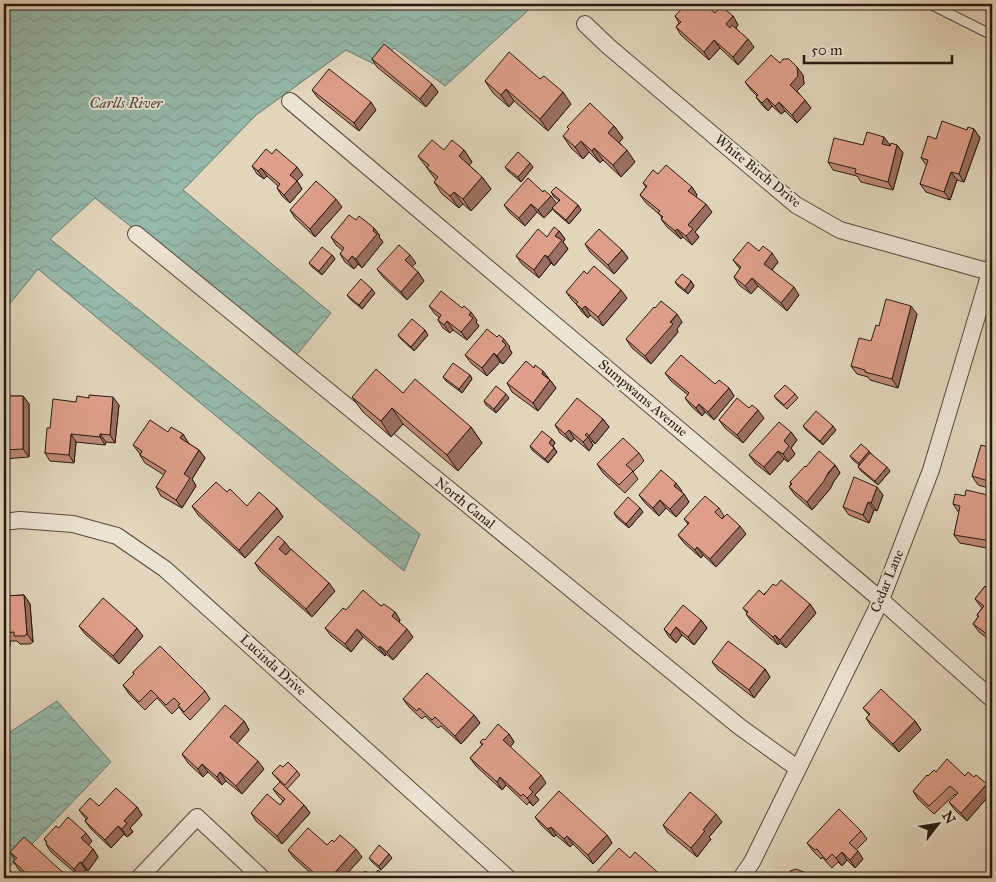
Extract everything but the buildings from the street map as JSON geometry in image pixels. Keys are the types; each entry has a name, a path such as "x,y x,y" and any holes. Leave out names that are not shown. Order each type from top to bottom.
{"street":[{"name":"White Birch Drive","path":"585,24 608,46 796,205 840,230 991,269"},
{"name":"Sumpwams Avenue","path":"290,101 881,600 992,699"},
{"name":"North Canal","path":"136,234 732,720 797,768"},
{"name":"Cedar Lane","path":"741,878 752,862 881,600 931,470 991,269"},
{"name":"Lucinda Drive","path":"4,522 20,520 73,524 117,536 165,569 508,878"},
{"path":"139,878 196,817 262,878"}],"lane":[{"path":"930,4 992,34"}],"water":[{"name":"Carlls River","path":"4,4 535,4 445,86 394,48 374,64 346,50 256,115 183,190 331,313 295,357 95,198 50,239 420,534 404,571 38,269 4,311"},
{"path":"57,701 111,762 4,873 4,736"}]}
